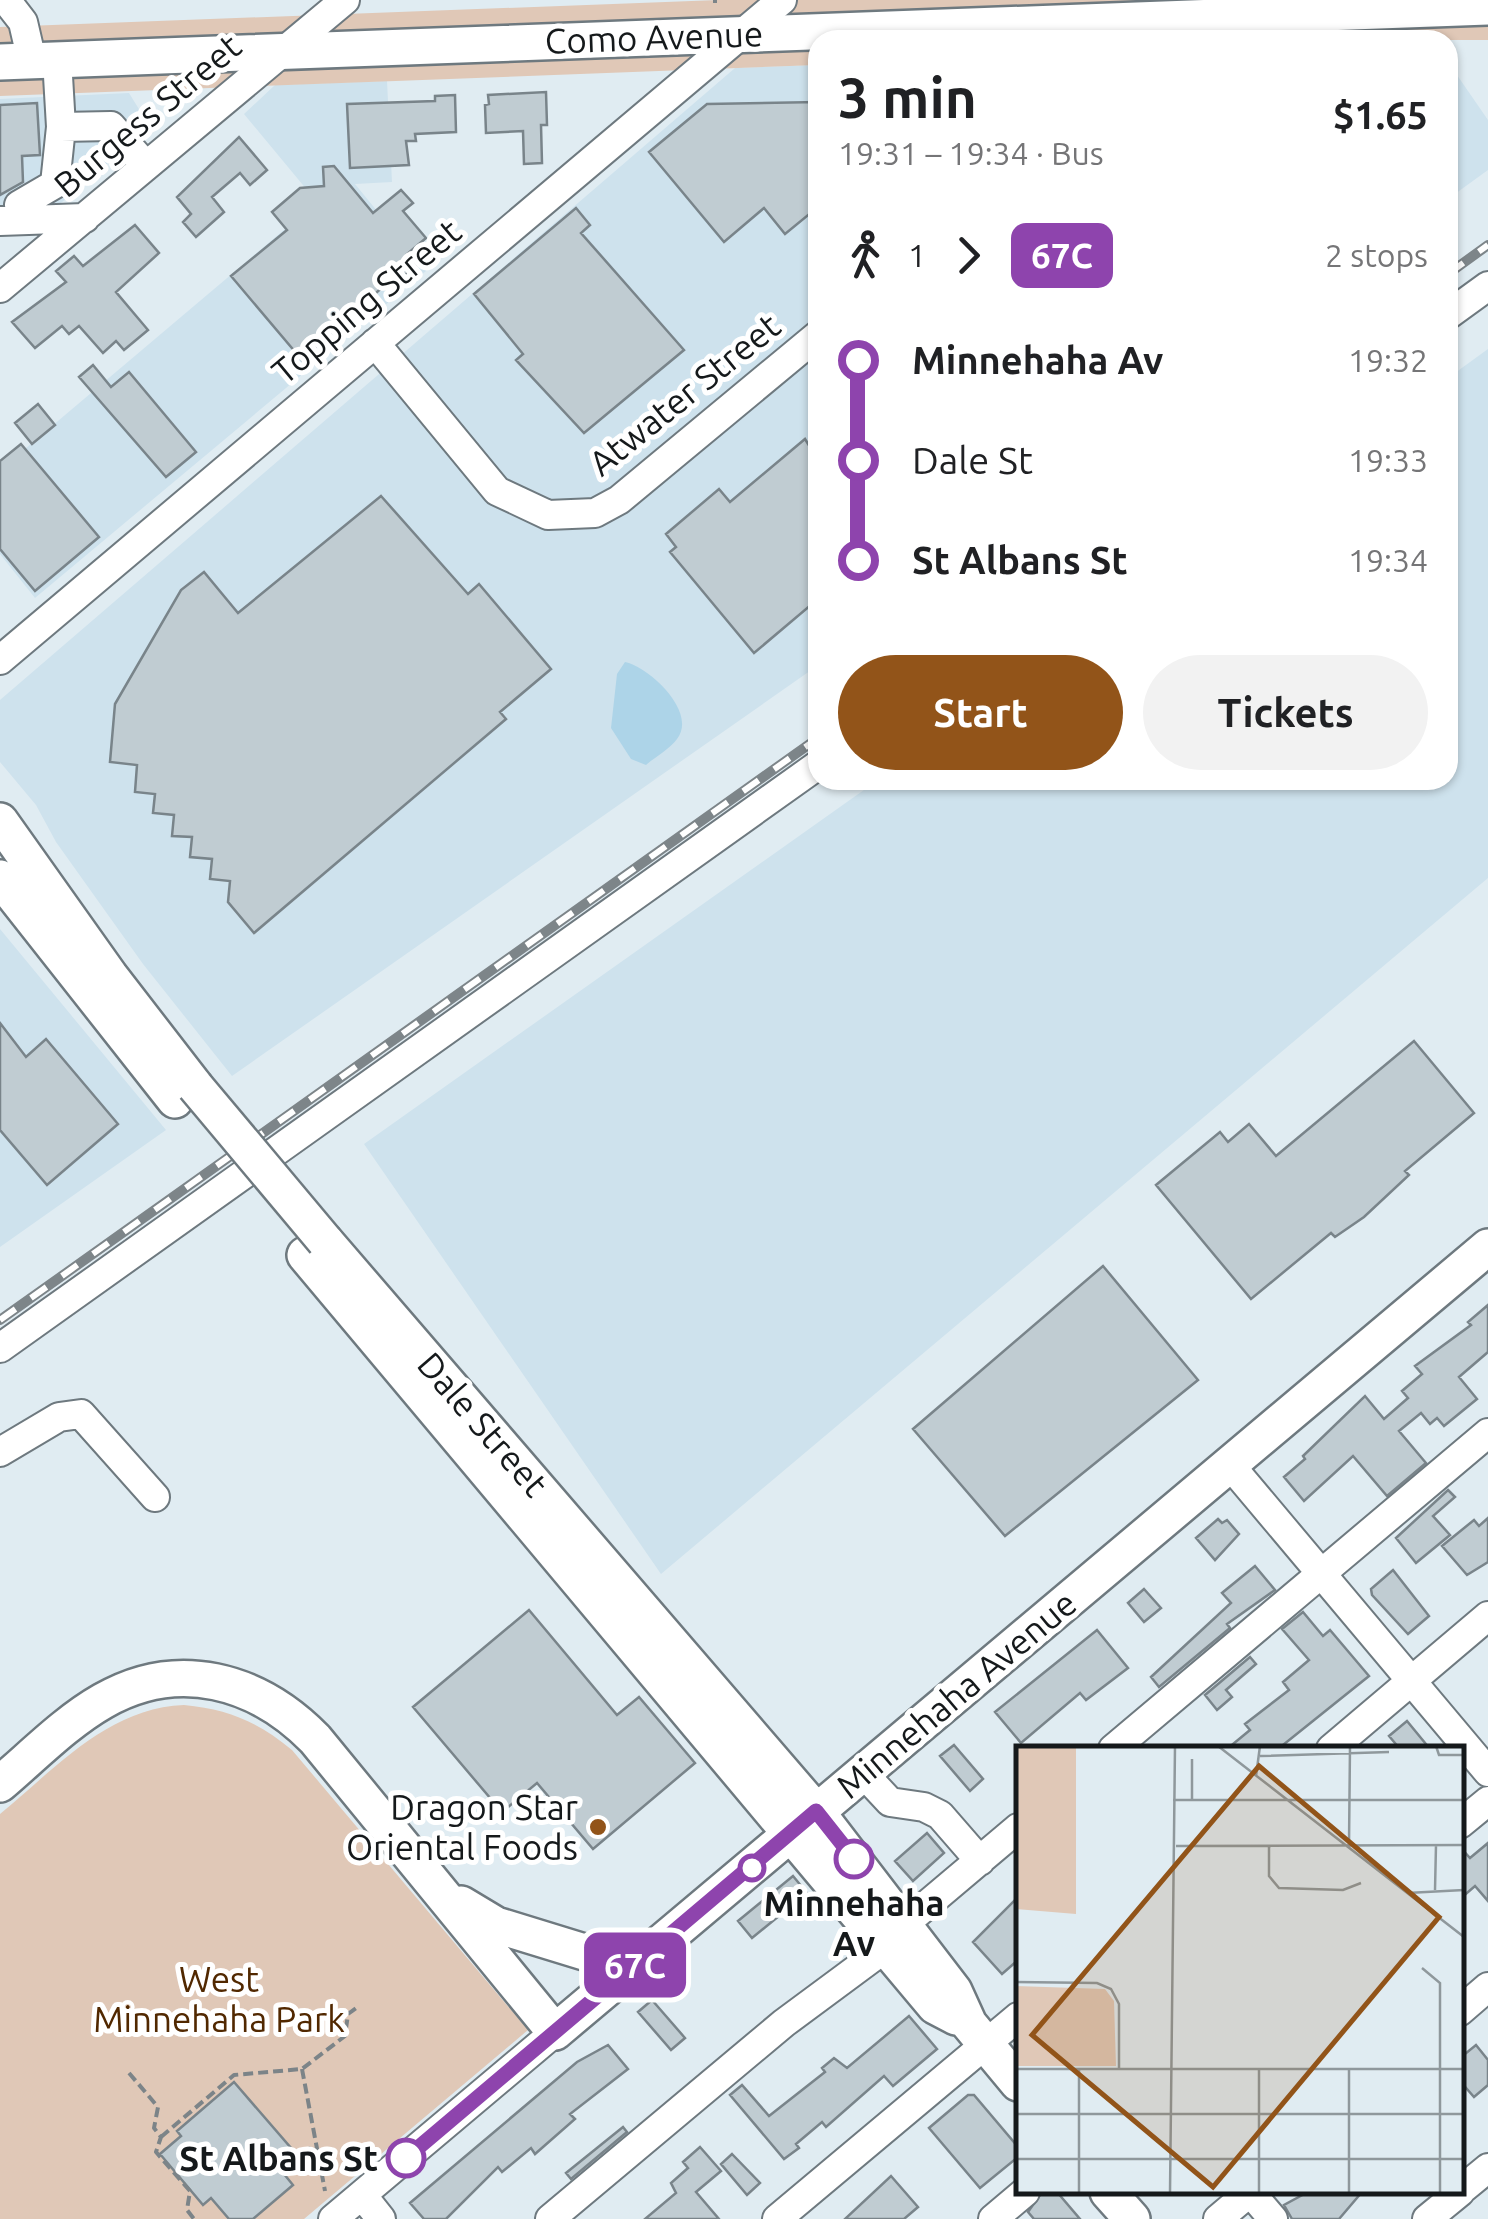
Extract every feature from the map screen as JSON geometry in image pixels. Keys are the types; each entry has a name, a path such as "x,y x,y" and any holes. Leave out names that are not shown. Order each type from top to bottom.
{"main road":[{"name":"Como Avenue","path":"30,61 280,52 748,18 1488,7"},
{"name":"Dale Street","path":"0,821 110,976 185,1093"},
{"name":"Dale Street","path":"0,878 803,1821 896,1936 954,1991 977,2034 1016,2081"},
{"name":"Minnehaha Avenue","path":"555,2032 1488,1247"},
{"path":"0,1784 84,1714 125,1690 178,1678 230,1684 271,1700 293,1716 555,2032"},
{"path":"443,1893 496,1925 633,1967"},
{"path":"1110,2194 1132,2219"}],"street":[{"path":"6,0 23,22 30,61 61,128 55,184 10,213"},
{"name":"Burgess Street","path":"0,288 344,0"},
{"name":"Topping Street","path":"0,660 374,343 748,18 782,0"},
{"path":"61,128 111,126 146,166"},
{"path":"10,213 85,218"},
{"path":"1458,308 1488,286"},
{"name":"Atwater Street","path":"374,343 497,491 526,508 564,516 594,514 619,500 808,342"},
{"path":"0,1348 808,771"},
{"path":"0,1452 58,1417 81,1414 155,1497"},
{"path":"1117,1746 1488,1433"},
{"path":"1230,1465 1488,1772"},
{"path":"1335,1746 1488,1616"},
{"path":"862,1772 890,1802 924,1807 940,1815 980,1860"},
{"path":"1463,1822 1488,1801"},
{"path":"550,2219 896,1936 1016,1830"},
{"path":"1463,2009 1488,1988"},
{"path":"777,2219 977,2034 1016,2017"},
{"name":"Minnehaha Avenue","path":"334,2219 555,2032"},
{"path":"1463,2189 1488,2168"},
{"path":"994,2219 1024,2194"},
{"path":"1218,2219 1248,2194"},
{"path":"1252,2194 1273,2219"},
{"path":"1428,2219 1457,2194"},
{"path":"362,2195 381,2219"}],"path":[{"path":"194,2219 186,2210 190,2191 156,2152 160,2137 234,2075 302,2069 345,2036 348,2014 358,2006"},
{"path":"302,2069 325,2191"},
{"path":"129,2073 158,2107 154,2128 160,2137"},
{"path":"286,2153 318,2148"}],"shaded area":[{"path":"808,65 808,672 232,1076 143,964 56,842 36,805 0,762 0,700 735,68"},
{"path":"1458,76 1488,120 1488,170 1458,192"},
{"path":"387,81 392,182 355,184 426,271 35,598 0,554 0,470 317,202 244,114 275,85"},
{"path":"129,93 150,127 41,220 0,221 0,99"},
{"path":"1488,349 1488,878 661,1574 364,1144 864,790 1458,790 1458,371"},
{"path":"0,929 166,1130 0,1247"}],"green space":[{"path":"718,0 1488,0 1488,40 1458,40 1458,30 808,30 808,65 0,96 0,27"},
{"name":"West Minnehaha Park","path":"184,1705 242,1718 292,1750 528,2030 304,2219 0,2219 0,1814 84,1743 107,1729 131,1717"}],"water":[{"path":"625,662 658,681 681,716 682,728 677,739 646,765 631,759 611,728 617,674"}],"building":[{"path":"546,92 547,125 541,125 542,163 524,164 523,131 486,133 488,95"},
{"path":"455,95 456,132 415,134 416,141 406,141 409,165 350,168 347,104 435,101 435,96"},
{"path":"808,102 808,215 785,234 764,208 724,242 649,152 707,104"},
{"path":"37,103 40,155 22,156 23,182 0,195 0,105"},
{"path":"239,137 267,170 250,185 240,173 212,197 224,212 196,237 183,222 191,214 177,197"},
{"path":"334,166 373,213 401,190 413,203 403,211 426,238 407,254 417,265 391,287 387,283 302,360 231,276 287,230 272,212 300,188 324,186 323,167"},
{"path":"576,208 590,225 581,233 684,350 584,433 516,360 523,354 474,294"},
{"path":"135,225 159,253 116,292 148,330 124,350 116,341 103,353 79,326 69,334 62,326 35,348 12,322 66,282 56,271 74,256 83,266"},
{"path":"93,365 111,387 129,372 196,452 166,477 79,377"},
{"path":"38,404 55,425 32,444 15,423"},
{"path":"805,439 808,607 754,653 670,552 676,547 666,534 719,489 730,502"},
{"path":"21,444 99,537 35,591 0,549 0,461"},
{"path":"381,496 468,594 479,584 551,669 500,712 506,719 254,933 228,902 230,881 210,879 212,859 190,857 192,837 172,836 174,815 153,813 155,794 135,792 137,765 110,762 115,704 181,590 204,572 238,613"},
{"path":"0,1023 26,1057 46,1039 118,1124 47,1185 0,1130"},
{"path":"1414,1041 1474,1113 1405,1171 1409,1175 1364,1217 1335,1237 1331,1233 1251,1299 1156,1185 1220,1132 1228,1142 1249,1124 1276,1156"},
{"path":"1103,1266 1198,1380 1005,1536 913,1429"},
{"path":"1488,1305 1488,1352 1459,1377 1477,1399 1444,1426 1437,1418 1430,1424 1421,1413 1399,1431 1426,1463 1387,1496 1353,1456 1304,1501 1284,1477 1305,1459 1303,1456 1365,1396 1384,1419 1408,1398 1402,1391 1422,1374 1415,1366 1471,1325 1468,1322"},
{"path":"1448,1490 1455,1497 1433,1516 1450,1535 1416,1563 1396,1538"},
{"path":"1488,1518 1488,1562 1467,1575 1442,1546 1474,1520 1479,1526"},
{"path":"1218,1519 1222,1523 1227,1520 1239,1534 1215,1560 1196,1538"},
{"path":"1255,1566 1275,1590 1227,1624 1230,1628 1159,1687 1151,1677 1231,1603 1222,1593"},
{"path":"1393,1570 1429,1616 1408,1634 1372,1595 1371,1589"},
{"path":"1144,1589 1161,1608 1144,1622 1128,1603"},
{"path":"529,1610 617,1715 639,1697 695,1763 593,1849 537,1783 502,1812 413,1707"},
{"path":"1303,1612 1323,1636 1330,1630 1369,1676 1282,1746 1231,1746 1250,1730 1245,1724 1289,1690 1283,1682 1309,1660 1282,1629"},
{"path":"1097,1630 1128,1668 1086,1700 1080,1693 1021,1743 995,1712"},
{"path":"1250,1657 1256,1664 1226,1690 1232,1697 1217,1710 1205,1695"},
{"path":"1407,1721 1428,1746 1397,1746 1389,1736"},
{"path":"954,1745 983,1779 970,1791 940,1756"},
{"path":"927,1833 944,1853 913,1881 895,1861"},
{"path":"1488,1843 1488,1901 1475,1886 1463,1896 1463,1850 1470,1858"},
{"path":"793,1876 807,1893 752,1938 738,1921"},
{"path":"1016,1899 1016,1962 1002,1974 973,1942"},
{"path":"652,2000 685,2038 671,2050 638,2012"},
{"path":"909,2016 937,2049 893,2086 884,2076 826,2127 822,2122 784,2159 730,2095 742,2085 769,2116 825,2072 822,2068 834,2058 847,2068"},
{"path":"608,2045 628,2069 570,2114 575,2119 535,2154 531,2148 502,2172 498,2167 446,2219 424,2219 410,2203 577,2062"},
{"path":"1476,2045 1488,2060 1488,2085 1474,2097 1463,2084 1463,2056"},
{"path":"234,2082 291,2148 275,2163 293,2185 253,2219 229,2219 211,2198 203,2205 160,2154 181,2136 177,2131"},
{"path":"968,2095 974,2095 1016,2145 1016,2159 980,2188 929,2128"},
{"path":"623,2127 627,2132 571,2179 566,2173"},
{"path":"700,2147 721,2171 696,2192 719,2219 645,2219 676,2193 671,2183 688,2168 683,2162"},
{"path":"732,2154 760,2183 747,2195 721,2164"},
{"path":"891,2176 918,2207 904,2219 845,2219"},
{"path":"1041,2194 1059,2194 1080,2219 1034,2219 1028,2212"},
{"path":"1304,2194 1360,2194 1339,2219 1292,2219 1284,2205"}],"railway":[{"path":"1458,267 1488,245"},
{"path":"0,1320 808,745"}],"bus line":[{"name":"67C","path":"406,2158 816,1811 854,1859"}],"place":[{"name":"Dragon Star Oriental Foods","path":"598,1827"},
{"name":"Minnehaha Av","path":"854,1859"},
{"name":"St Albans St","path":"406,2158"}]}
